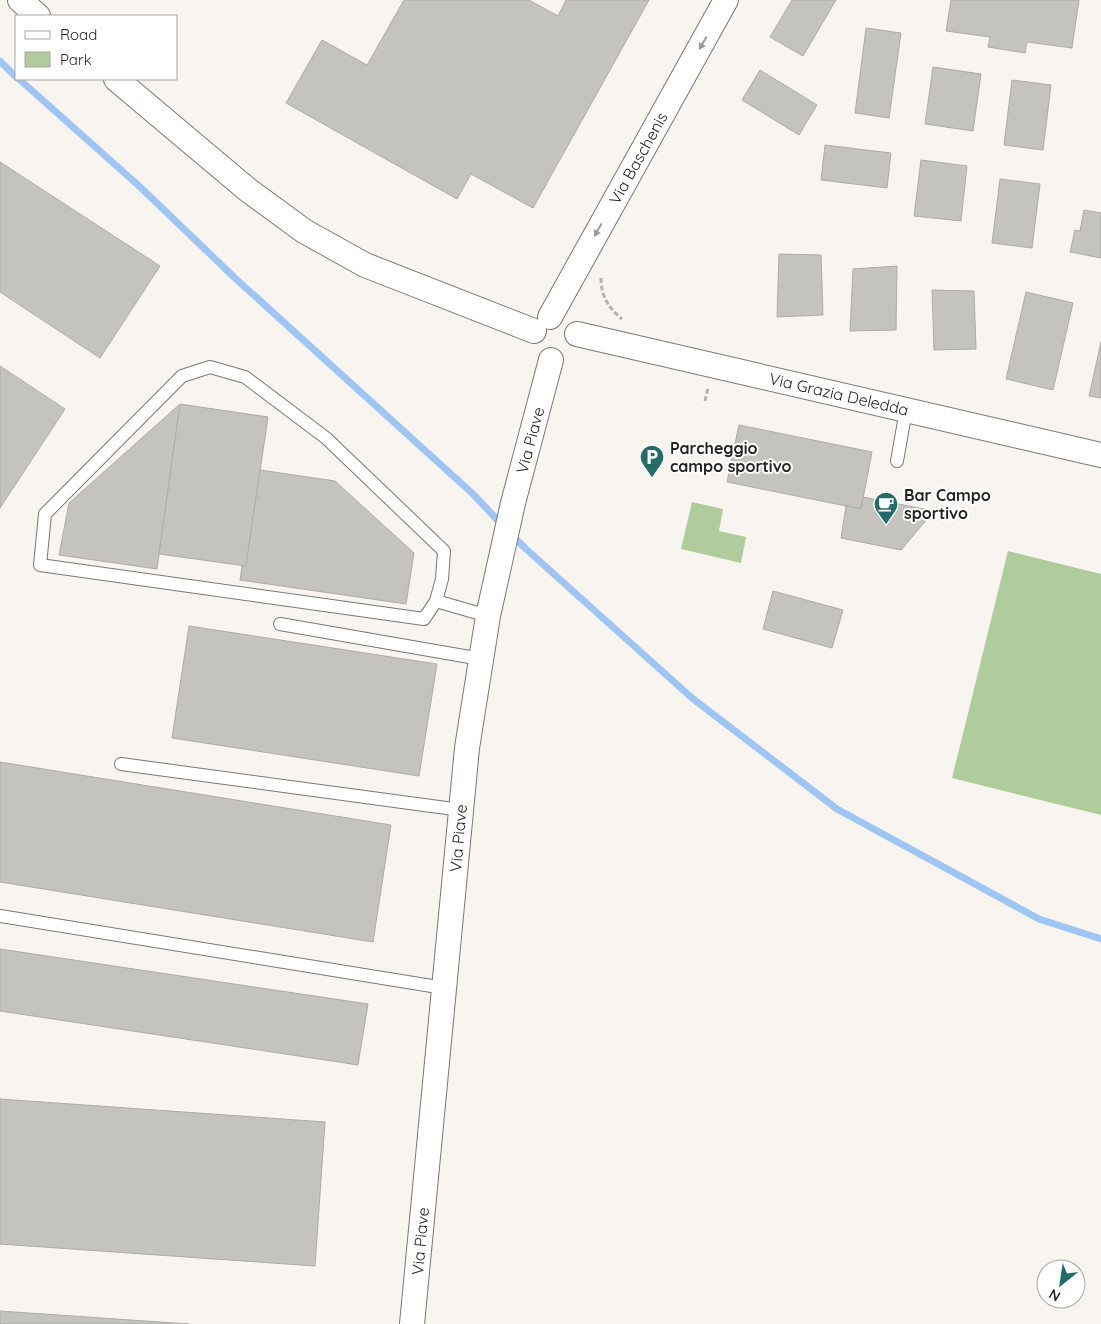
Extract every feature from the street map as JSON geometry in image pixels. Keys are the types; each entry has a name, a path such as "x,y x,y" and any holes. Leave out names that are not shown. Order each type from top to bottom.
{"street":[{"path":"20,0 37,15"},
{"name":"Via Baschenis","path":"542,324 726,0"},
{"path":"117,80 248,190 304,231 364,265 542,324 564,318 574,327 577,334 575,348 571,354 558,360 551,360 538,352 533,338 542,324"},
{"name":"Via Grazia Deledda","path":"577,334 1101,456"},
{"name":"Via Piave","path":"412,1324 467,748 488,616 513,502 551,360"}],"lane":[{"path":"210,367 245,377 326,438 444,551 442,579 436,601 424,619 40,565 45,514 182,376 210,367"},
{"path":"897,461 906,410"},
{"path":"436,601 488,616"},
{"path":"280,624 481,659"},
{"path":"121,764 461,810"},
{"path":"0,916 444,988"}],"green space":[{"path":"692,502 723,509 719,531 746,537 741,563 681,549"},
{"path":"1008,551 1101,574 1101,815 952,778"}],"building":[{"path":"404,0 529,0 558,16 566,0 649,0 533,208 471,174 457,199 286,103 322,40 367,65"},
{"path":"792,0 836,0 803,56 770,37"},
{"path":"951,0 1079,0 1072,48 1027,42 1025,53 988,47 990,37 946,31"},
{"path":"866,28 901,33 889,118 855,113"},
{"path":"933,67 981,74 973,131 925,124"},
{"path":"760,70 817,105 799,135 742,100"},
{"path":"1012,80 1051,85 1043,150 1004,145"},
{"path":"825,145 891,153 887,188 821,180"},
{"path":"921,160 967,166 961,221 914,216"},
{"path":"0,162 160,266 100,358 0,292"},
{"path":"1000,179 1040,184 1032,248 992,243"},
{"path":"1084,210 1101,213 1101,258 1070,252 1075,230 1080,231"},
{"path":"779,254 821,255 823,315 777,317"},
{"path":"897,266 896,330 850,331 853,269"},
{"path":"932,290 974,291 976,349 934,350"},
{"path":"1026,292 1073,303 1053,390 1006,379"},
{"path":"1101,342 1101,398 1089,396"},
{"path":"0,366 65,409 0,508"},
{"path":"180,404 157,569 59,555 69,503"},
{"path":"180,404 268,417 246,566 159,554"},
{"path":"739,425 872,452 861,509 727,482"},
{"path":"260,470 335,481 414,553 406,604 240,580 242,566 246,566"},
{"path":"863,497 934,511 901,550 841,538 846,506 861,509"},
{"path":"773,591 843,610 832,648 763,629"},
{"path":"189,626 437,664 419,776 172,738"},
{"path":"0,762 391,825 373,942 0,882"},
{"path":"0,949 368,1004 358,1065 0,1011"},
{"path":"0,1099 325,1122 315,1266 0,1244"},
{"path":"0,1311 189,1324 0,1324"}],"waterway":[{"path":"0,61 15,76"},
{"path":"20,80 138,185 236,279 473,494 503,526"},
{"path":"511,534 692,698 837,809 1039,919 1101,939"}],"place":[{"name":"Parcheggio campo sportivo","path":"652,478"},
{"name":"Bar Campo sportivo","path":"886,525"}]}
